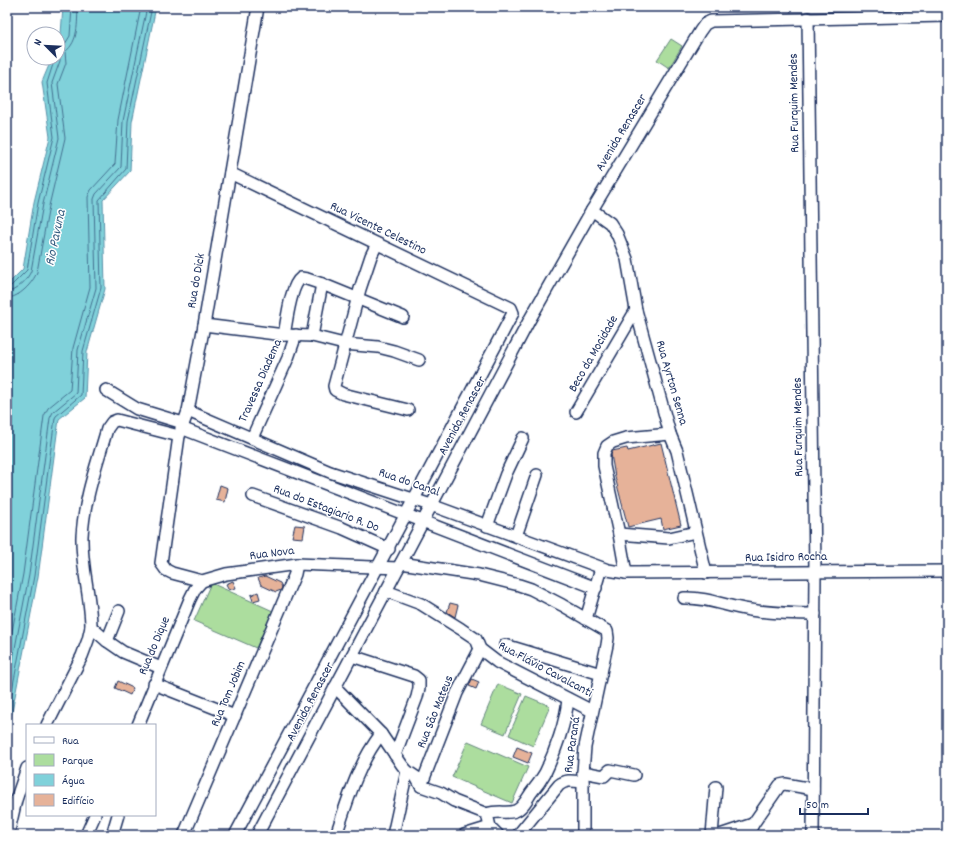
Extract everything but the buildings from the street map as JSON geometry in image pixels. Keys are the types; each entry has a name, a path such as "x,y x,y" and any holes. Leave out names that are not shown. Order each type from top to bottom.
{"street":[{"name":"Rua do Dick","path":"202,581 166,570 161,563 161,559 181,429 188,411 204,325 258,7"},
{"path":"808,18 947,16"},
{"name":"Avenida Renascer","path":"257,835 530,319 592,210 700,31 705,24 711,21 808,18"},
{"name":"Rua Furquim Mendes","path":"808,18 815,571 812,835"},
{"name":"Rua Vicente Celestino","path":"230,173 530,319"},
{"name":"Rua Ayrton Senna","path":"592,210 610,223 627,259 636,310 670,434 677,451 706,573"},
{"path":"377,244 366,270 344,344 335,382 335,390 343,394 408,410"},
{"path":"284,335 293,293 296,284 301,278 307,278 403,317"},
{"path":"312,336 322,284"},
{"name":"Beco da Mocidade","path":"576,412 636,310"},
{"name":"Avenida Renascer","path":"235,835 389,549 414,499 513,314 513,311"},
{"path":"204,325 284,335 312,336 344,344 378,347 419,360"},
{"name":"Travessa Diadema","path":"252,438 288,358 296,335"},
{"path":"106,390 137,409 181,429 596,588"},
{"name":"Rua do Canal","path":"188,411 330,472 431,505 601,568 626,573"},
{"path":"48,724 82,656 91,627 91,610 84,575 82,536 87,500 107,429 112,422 117,420 181,429"},
{"path":"626,573 604,466 604,453 607,446 613,442 626,438 670,434"},
{"path":"487,526 506,474 523,438"},
{"path":"516,536 537,474"},
{"name":"Rua do Estagiario R. Do","path":"253,496 342,528 389,549"},
{"path":"619,534 670,538 696,532"},
{"name":"Rua Nova","path":"202,581 226,574 297,564 379,567 399,566 480,575 519,584 591,622"},
{"name":"Rua Tom Jobim","path":"184,835 295,574 297,564"},
{"path":"591,622 596,588 601,568"},
{"name":"Rua Isidro Rocha","path":"626,573 947,571"},
{"name":"Rua do Dique","path":"138,724 190,599 195,589 202,581"},
{"name":"Rua Flávio Cavalcanti","path":"386,590 421,604 476,640 480,649 497,662 592,711"},
{"path":"684,598 706,599 749,610 788,614 815,614"},
{"path":"107,641 119,611"},
{"name":"Rua Paraná","path":"583,835 583,777 585,746 608,638 607,631 591,622"},
{"path":"91,627 123,652 161,668"},
{"path":"505,645 601,674"},
{"name":"Rua São Mateus","path":"421,786 457,693 480,649"},
{"path":"352,656 414,676 419,680 417,697 395,755"},
{"path":"154,684 235,716"},
{"path":"335,687 381,734 407,771 416,777 421,786 487,814 499,811 516,811 529,797 545,772 564,720 568,699"},
{"path":"336,835 360,768 372,746 381,734"},
{"path":"518,835 556,788 564,781 583,777 604,776 610,770 634,775"},
{"path":"8,835 16,800 26,771"},
{"path":"393,835 407,771"},
{"path":"545,772 564,781"},
{"path":"748,835 753,824 780,785 785,784 813,789"},
{"path":"712,835 716,787"},
{"path":"487,814 490,826 498,835"},
{"path":"86,835 95,816"},
{"path":"113,835 118,816"},
{"path":"720,835 753,824"},
{"path":"464,835 490,826"}],"green space":[{"path":"671,39 682,46 669,68 657,60"},
{"path":"211,583 273,611 256,648 194,621"},
{"path":"498,684 522,694 505,734 481,724"},
{"path":"526,696 550,706 533,746 509,735"},
{"path":"468,741 528,767 512,803 452,777"}],"water":[{"name":"Rio Pavuna","path":"63,7 156,7 132,122 130,171 103,200 105,289 87,352 85,398 59,419 38,577 7,738 7,285 23,269 34,202 50,137 42,82 49,66 66,66 66,26 62,26"}]}
